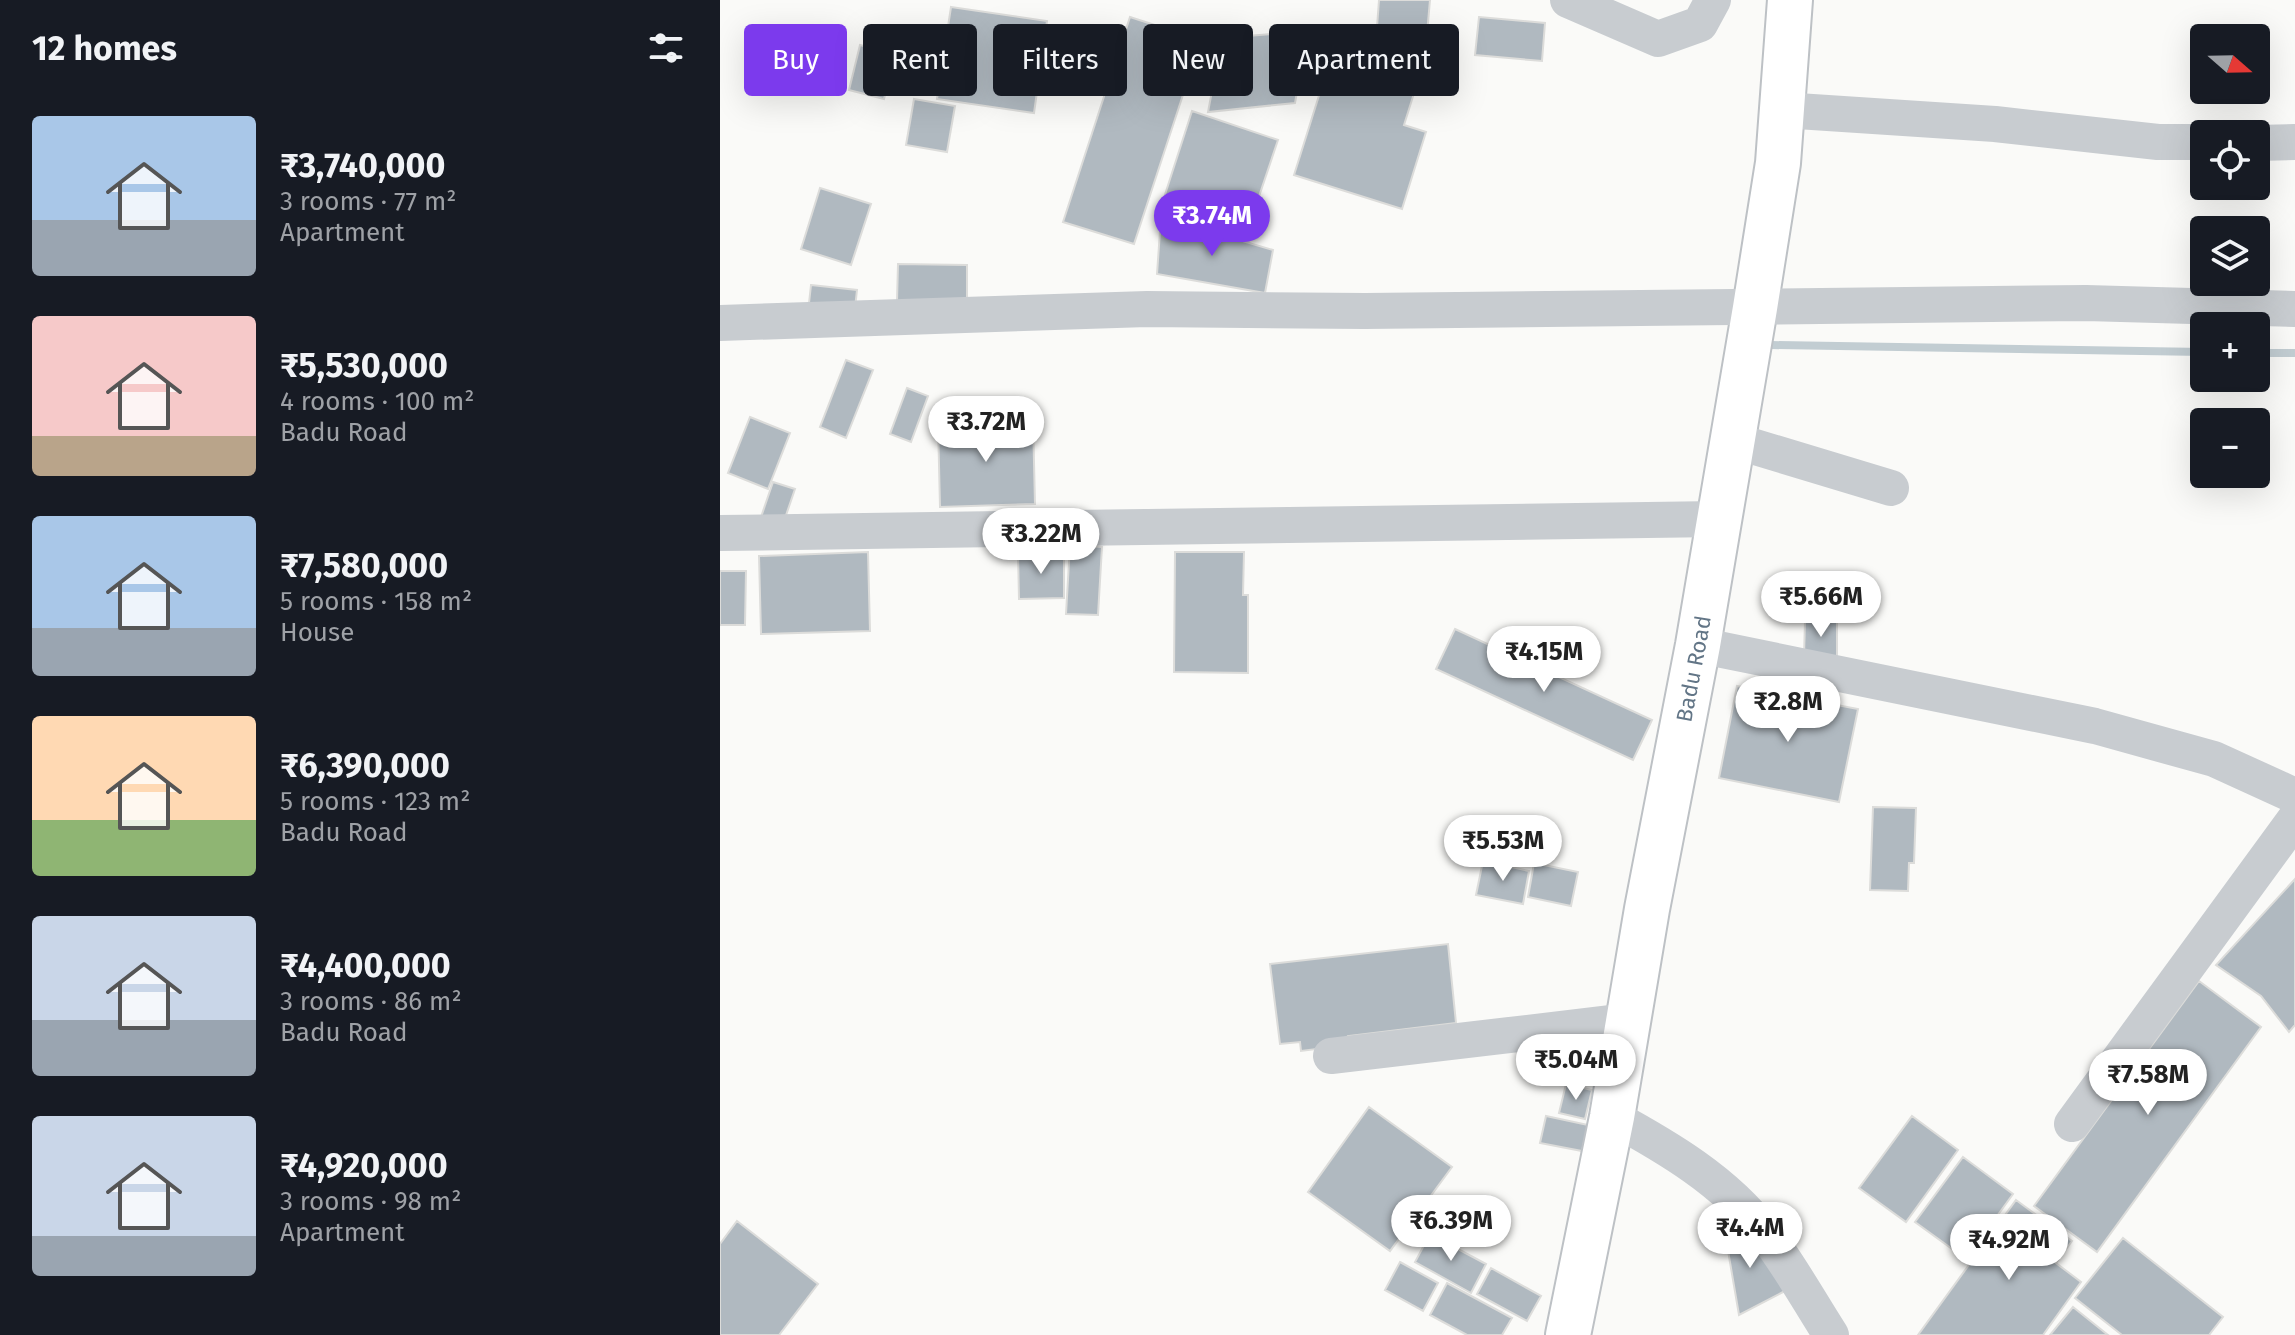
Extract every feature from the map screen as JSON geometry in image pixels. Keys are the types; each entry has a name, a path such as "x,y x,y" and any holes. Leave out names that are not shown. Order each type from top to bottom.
{"main road":[{"name":"Badu Road","path":"1568,1335 1612,1117 1698,645 1755,308 1782,110 1790,0"}],"street":[{"path":"1568,0 1658,39 1700,24 1713,0"},
{"path":"1782,110 1995,124 2158,142 2190,142"},
{"path":"2270,143 2295,142"},
{"path":"720,323 1147,309 1755,308 2086,303 2295,309"},
{"path":"1732,440 1891,488"},
{"path":"720,533 1718,519"},
{"path":"1698,645 2095,726 2214,759 2295,796"},
{"path":"2072,1124 2295,819"},
{"path":"1331,1056 1628,1021"},
{"path":"1612,1117 1696,1168 1730,1197 1763,1230 1831,1335"}],"building":[{"path":"1379,0 1430,0 1428,24 1377,24"},
{"path":"951,7 1047,21 1047,24 993,24 993,96 1036,96 1034,113 937,99 937,96 977,96 977,24 948,24"},
{"path":"1130,17 1152,24 1143,24 1143,96 1183,96 1134,244 1063,222 1104,96 1127,96 1127,26"},
{"path":"1479,17 1545,23 1542,61 1475,55"},
{"path":"1269,34 1269,96 1296,96 1295,103 1208,112 1211,96 1253,96 1253,35"},
{"path":"860,45 863,46 863,94 849,90"},
{"path":"1319,96 1413,96 1404,125 1426,132 1402,209 1294,175"},
{"path":"914,99 955,106 947,152 906,145"},
{"path":"1192,111 1278,140 1245,238 1160,210"},
{"path":"820,188 871,204 851,265 801,249"},
{"path":"1161,217 1273,250 1265,293 1157,274"},
{"path":"898,264 967,265 967,302 897,301"},
{"path":"811,285 857,290 855,308 809,303"},
{"path":"846,360 873,370 846,438 820,427"},
{"path":"907,388 928,396 911,442 890,434"},
{"path":"750,417 790,433 768,489 728,473"},
{"path":"1033,420 1035,504 940,507 938,423"},
{"path":"773,482 795,489 783,524 761,517"},
{"path":"1070,545 1102,547 1098,615 1066,614"},
{"path":"868,552 870,631 761,634 759,556"},
{"path":"1175,552 1244,552 1243,595 1248,595 1248,673 1174,672"},
{"path":"1018,553 1064,553 1064,598 1019,599"},
{"path":"720,571 746,571 745,625 720,625"},
{"path":"1805,621 1837,622 1837,657 1804,656"},
{"path":"1455,629 1652,720 1633,760 1436,669"},
{"path":"1737,686 1858,709 1839,802 1719,778"},
{"path":"1873,807 1916,808 1914,863 1909,863 1908,891 1870,890"},
{"path":"1483,861 1529,871 1523,904 1476,895"},
{"path":"1534,863 1578,872 1571,906 1528,897"},
{"path":"2295,879 2295,1025 2289,1032 2261,996 2216,965"},
{"path":"1448,944 1456,1023 1348,1036 1349,1045 1301,1051 1300,1042 1280,1044 1270,964"},
{"path":"2199,981 2261,1027 2097,1252 2034,1206"},
{"path":"1566,1084 1592,1090 1585,1119 1559,1113"},
{"path":"1369,1107 1452,1167 1390,1251 1308,1192"},
{"path":"1546,1116 1588,1125 1582,1151 1540,1143"},
{"path":"1912,1116 1958,1150 1906,1222 1859,1188"},
{"path":"1963,1157 2013,1194 1966,1259 1915,1222"},
{"path":"2016,1200 2072,1241 2056,1263 2081,1282 2043,1335 1918,1335"},
{"path":"1740,1218 1785,1291 1739,1315 1725,1233"},
{"path":"737,1221 818,1284 779,1335 720,1335 720,1244"},
{"path":"1430,1234 1486,1264 1471,1293 1415,1262"},
{"path":"2123,1238 2223,1317 2209,1335 2122,1335 2075,1298"},
{"path":"1400,1262 1438,1283 1423,1311 1385,1290"},
{"path":"1491,1268 1541,1296 1527,1321 1477,1294"},
{"path":"1447,1283 1512,1318 1502,1335 1467,1335 1430,1315"},
{"path":"2073,1307 2108,1335 2050,1335"}],"waterway":[{"path":"1772,345 2190,352"},
{"path":"2270,353 2295,353"}]}
